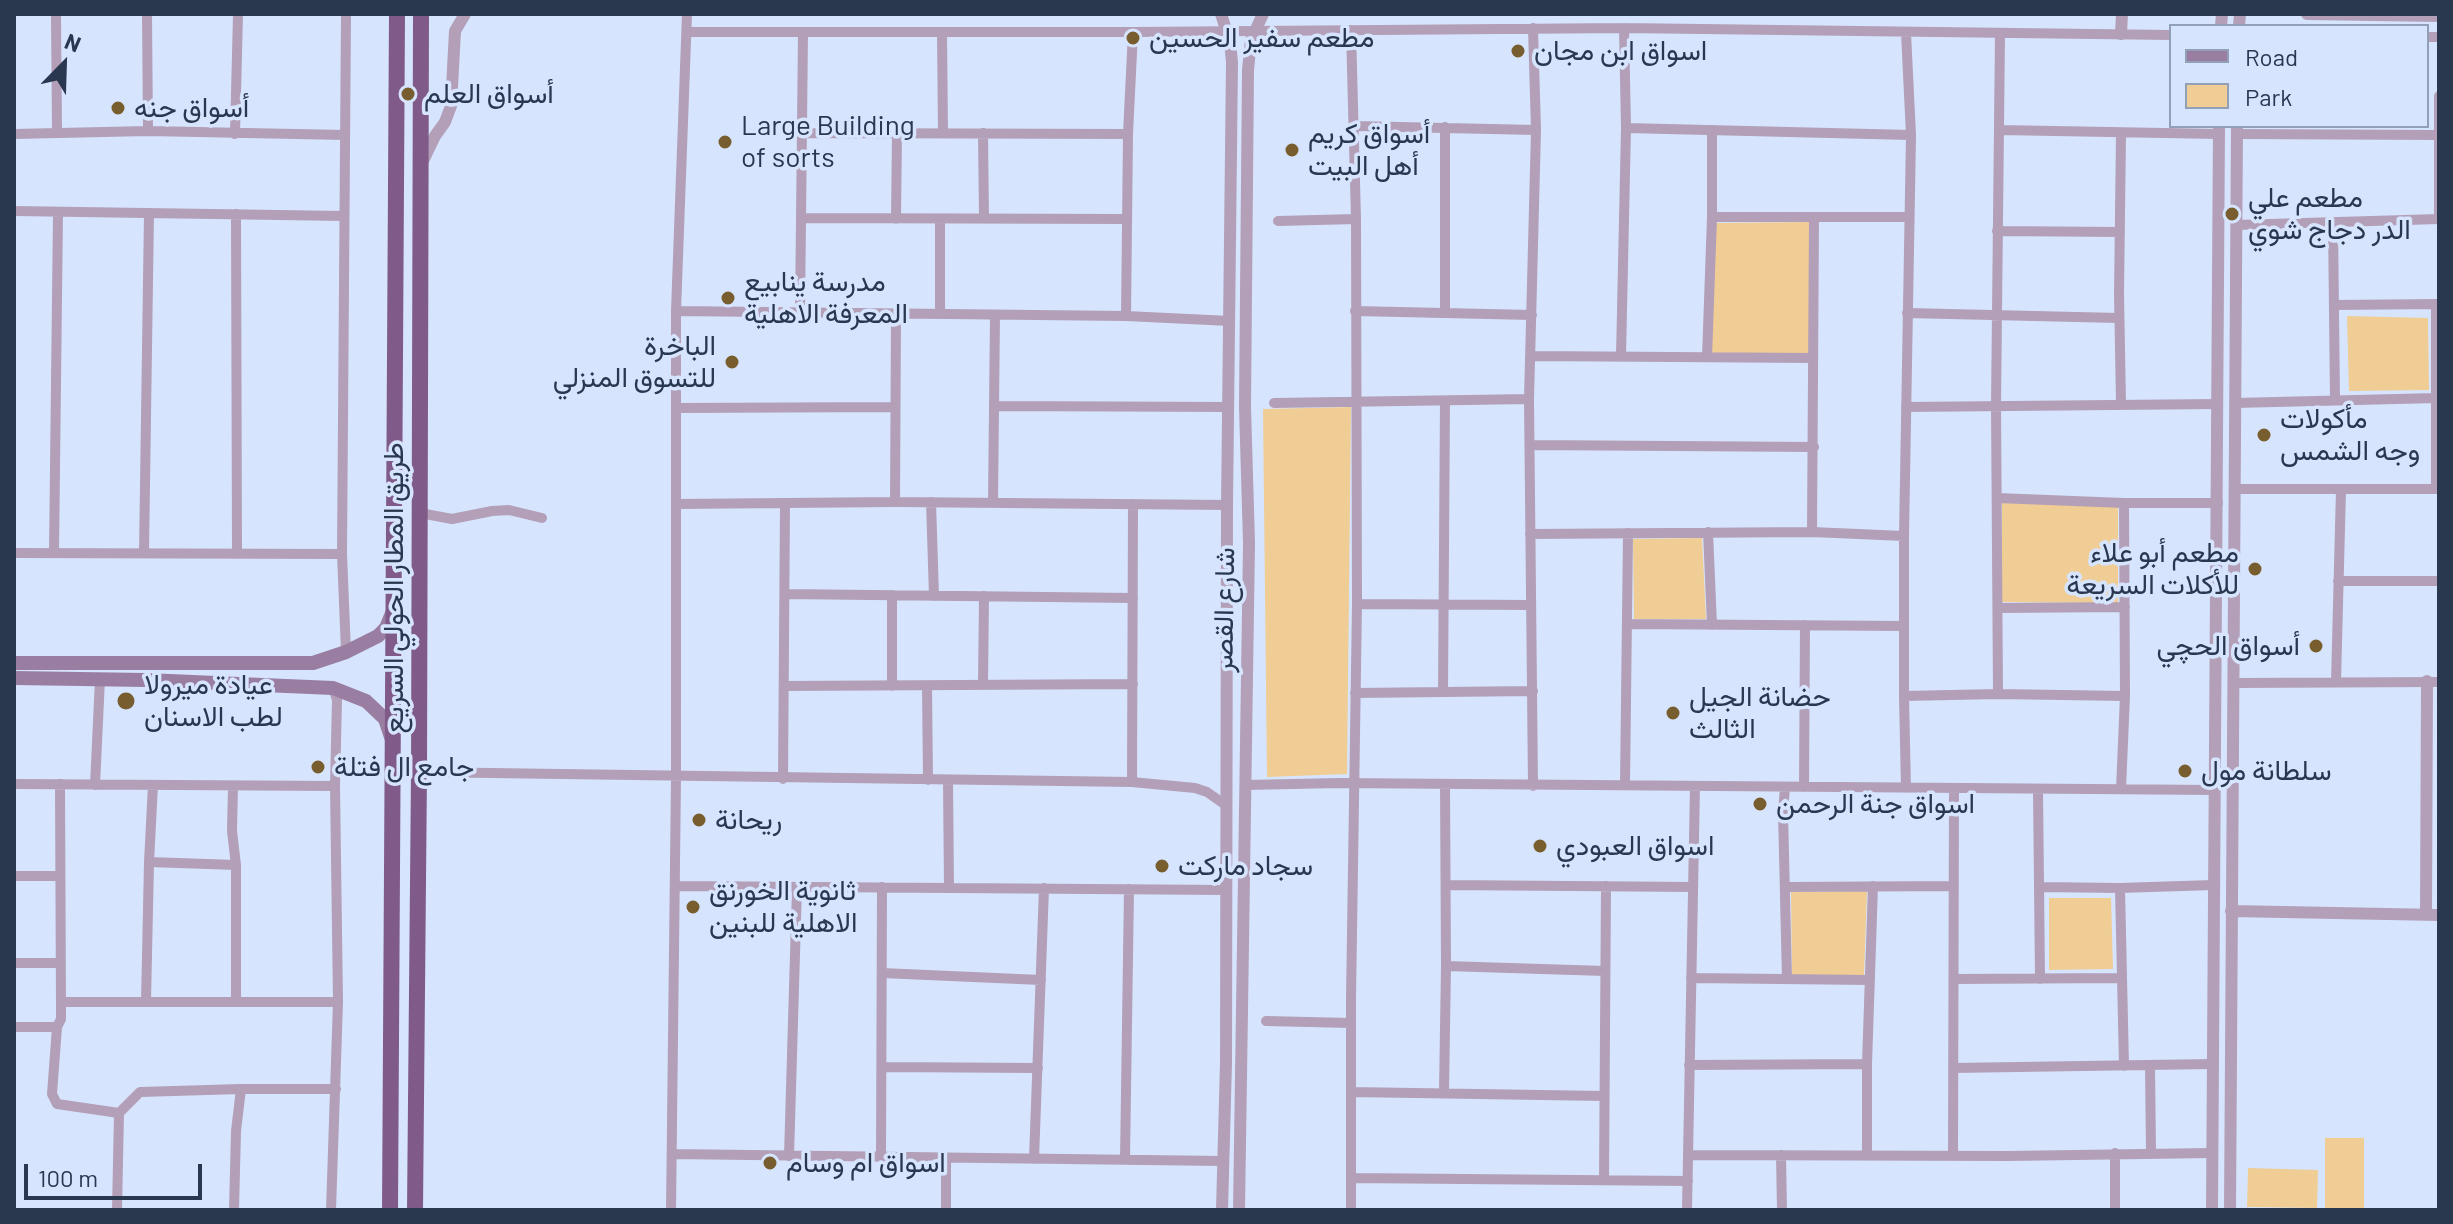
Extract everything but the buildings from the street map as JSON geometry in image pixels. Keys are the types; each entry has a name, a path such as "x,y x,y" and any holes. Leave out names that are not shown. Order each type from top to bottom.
{"highway":[{"name":"طريق المطار الحولي السريع","path":"390,1210 397,14"},
{"name":"طريق المطار الحولي السريع","path":"415,1210 421,14"}],"main road":[{"path":"14,663 313,663 346,652 378,636 386,628 395,605"},
{"path":"126,679 131,672 128,663"},
{"path":"14,678 126,679 333,688 366,701 385,719 393,745"}],"street":[{"path":"56,14 57,132"},
{"path":"147,14 148,131"},
{"path":"235,134 238,14"},
{"path":"346,14 342,554 346,652"},
{"path":"420,180 427,150 451,106 455,31 465,14"},
{"path":"671,1210 676,777 676,311 687,14"},
{"path":"1221,14 1228,32 1232,62 1226,1063 1222,1210"},
{"name":"شارع القصر","path":"1239,1210 1248,558 1245,407 1248,61 1255,30 1263,14"},
{"path":"2121,34 2122,14"},
{"path":"2307,14 2439,16"},
{"path":"1533,28 1536,130 1529,399 1533,786"},
{"path":"687,32 1624,28 2169,35"},
{"path":"1621,356 1626,128 1624,28"},
{"path":"1351,30 1356,219 1357,604 1351,1210"},
{"path":"800,313 803,32"},
{"path":"942,32 943,133"},
{"path":"1126,316 1128,134 1133,32"},
{"path":"1906,33 1911,135 1904,536 1906,788"},
{"path":"1998,694 1996,405 2000,33"},
{"path":"2236,225 2439,219 2439,96"},
{"path":"1354,126 1536,130"},
{"path":"1445,127 1445,312"},
{"path":"1626,128 1911,135"},
{"path":"1707,357 1712,130"},
{"path":"2000,130 2121,133 2219,130 2212,1210"},
{"path":"2230,1210 2237,130 2439,135"},
{"path":"14,134 148,131 345,135"},
{"path":"802,133 1128,134"},
{"path":"896,219 897,133"},
{"path":"983,133 984,219"},
{"path":"2121,133 2121,403"},
{"path":"14,211 344,216"},
{"path":"54,553 58,213"},
{"path":"144,553 149,213"},
{"path":"236,214 237,554"},
{"path":"1712,217 1908,217"},
{"path":"801,218 1127,219"},
{"path":"1812,532 1814,218"},
{"path":"940,219 940,314"},
{"path":"1278,221 1356,219"},
{"path":"2333,223 2335,400"},
{"path":"1997,231 2120,232"},
{"path":"2235,489 2438,489 2438,304 2334,305"},
{"path":"676,311 1126,316 1230,321"},
{"path":"1355,311 1532,315"},
{"path":"1907,313 2119,318"},
{"path":"895,502 896,314"},
{"path":"993,502 995,315"},
{"path":"1531,356 1813,358"},
{"path":"2235,403 2437,398"},
{"path":"1274,403 1529,399"},
{"path":"1443,692 1445,401"},
{"path":"1906,407 2218,404"},
{"path":"995,406 1228,407"},
{"path":"676,408 894,407"},
{"path":"1530,445 1814,447"},
{"path":"2336,682 2341,489"},
{"path":"1997,498 2218,503"},
{"path":"931,502 934,596"},
{"path":"676,504 993,502 1227,505"},
{"path":"2121,789 2125,696 2124,503"},
{"path":"783,779 785,504"},
{"path":"1132,782 1133,504"},
{"path":"420,513 452,519 509,510 542,518"},
{"path":"1227,531 1237,536 1248,533"},
{"path":"1708,532 1712,625"},
{"path":"1530,534 1812,532 1904,536"},
{"path":"1625,785 1628,533"},
{"path":"1227,556 1238,552 1248,558"},
{"path":"14,553 342,554"},
{"path":"2338,581 2439,581"},
{"path":"785,594 1133,598"},
{"path":"892,595 892,686"},
{"path":"983,685 984,596"},
{"path":"1357,604 1531,605"},
{"path":"1998,608 2125,607"},
{"path":"1627,624 1904,626"},
{"path":"1804,787 1805,625"},
{"path":"2217,626 2226,628 2234,625"},
{"path":"2217,657 2225,653 2234,656"},
{"path":"95,785 100,679"},
{"path":"2231,911 2433,914 2433,682 2234,683"},
{"path":"784,686 1133,684"},
{"path":"927,686 928,780"},
{"path":"331,1210 338,1002 337,700 333,688"},
{"path":"1355,693 1533,691"},
{"path":"1904,696 2125,696"},
{"path":"419,772 1132,782 1195,788 1227,806"},
{"path":"948,780 949,888"},
{"path":"1246,785 1354,783 2215,790"},
{"path":"14,784 335,786"},
{"path":"60,784 61,1019 57,1027 52,1094 57,1104 119,1113"},
{"path":"1444,1092 1445,784"},
{"path":"146,1002 153,785"},
{"path":"233,786 236,1001"},
{"path":"1687,1210 1695,786"},
{"path":"1785,787 1787,979"},
{"path":"1953,1155 1954,788"},
{"path":"2038,789 2040,979"},
{"path":"149,862 236,865"},
{"path":"14,876 59,876"},
{"path":"1446,885 1693,887"},
{"path":"2039,887 2213,885"},
{"path":"675,886 1227,890"},
{"path":"1604,1180 1606,886"},
{"path":"1867,1155 1873,886"},
{"path":"1786,887 1954,886"},
{"path":"789,1156 797,887"},
{"path":"881,1157 882,887"},
{"path":"1034,1159 1044,888"},
{"path":"2120,888 2124,1066"},
{"path":"1125,1160 1129,889"},
{"path":"14,963 61,963"},
{"path":"1446,966 1605,971"},
{"path":"882,973 1041,980"},
{"path":"1691,978 1870,980"},
{"path":"1954,979 2122,978"},
{"path":"61,1002 338,1002"},
{"path":"1266,1021 1351,1023"},
{"path":"14,1027 57,1027"},
{"path":"1226,1063 1232,1067 1241,1062"},
{"path":"1689,1065 1867,1064"},
{"path":"1953,1068 2212,1064"},
{"path":"2150,1066 2151,1152"},
{"path":"882,1067 1038,1068"},
{"path":"234,1210 236,1131 241,1089"},
{"path":"117,1210 119,1113 140,1092 336,1089"},
{"path":"1351,1092 1604,1096"},
{"path":"1225,1111 1232,1107 1240,1111"},
{"path":"2115,1153 2115,1210"},
{"path":"1688,1155 2211,1153"},
{"path":"672,1154 1222,1161"},
{"path":"1781,1155 1782,1210"},
{"path":"946,1158 946,1210"},
{"path":"1352,1178 1688,1181"}],"green space":[{"path":"1810,222 1811,355 1711,354 1716,223"},
{"path":"2347,316 2428,318 2429,390 2349,391"},
{"path":"1351,407 1347,774 1267,777 1263,409"},
{"path":"2002,503 2118,504 2118,603 2002,602"},
{"path":"1702,538 1706,619 1634,619 1633,539"},
{"path":"1867,891 1864,975 1792,975 1791,892"},
{"path":"2049,898 2111,898 2113,969 2049,970"},
{"path":"2325,1138 2364,1138 2364,1208 2325,1208"},
{"path":"2248,1168 2318,1170 2317,1208 2247,1207"}],"place":[{"name":"مطعم سفير الحسين","path":"1133,38"},
{"name":"اسواق ابن مجان","path":"1518,51"},
{"name":"أسواق العلم","path":"408,94"},
{"name":"أسواق جنه","path":"118,108"},
{"name":"Large Building of sorts","path":"725,142"},
{"name":"أسواق كريم أهل البيت","path":"1292,150"},
{"name":"مطعم علي الدر دجاج شوي","path":"2232,214"},
{"name":"مدرسة ينابيع المعرفة الاهلية","path":"728,298"},
{"name":"الباخرة للتسوق المنزلي","path":"732,362"},
{"name":"مأكولات وجه الشمس","path":"2264,435"},
{"name":"مطعم أبو علاء للأكلات السريعة","path":"2255,569"},
{"name":"أسواق الحچي","path":"2316,646"},
{"name":"عيادة ميرولا لطب الاسنان","path":"126,701"},
{"name":"حضانة الجيل الثالث","path":"1673,713"},
{"name":"جامع ال فتلة","path":"318,767"},
{"name":"سلطانة مول","path":"2185,771"},
{"name":"اسواق جنة الرحمن","path":"1760,804"},
{"name":"ريحانة","path":"699,820"},
{"name":"اسواق العبودي","path":"1540,846"},
{"name":"سجاد ماركت","path":"1162,866"},
{"name":"ثانوية الخورنق الاهلية للبنين","path":"693,907"},
{"name":"اسواق ام وسام","path":"770,1163"}]}
